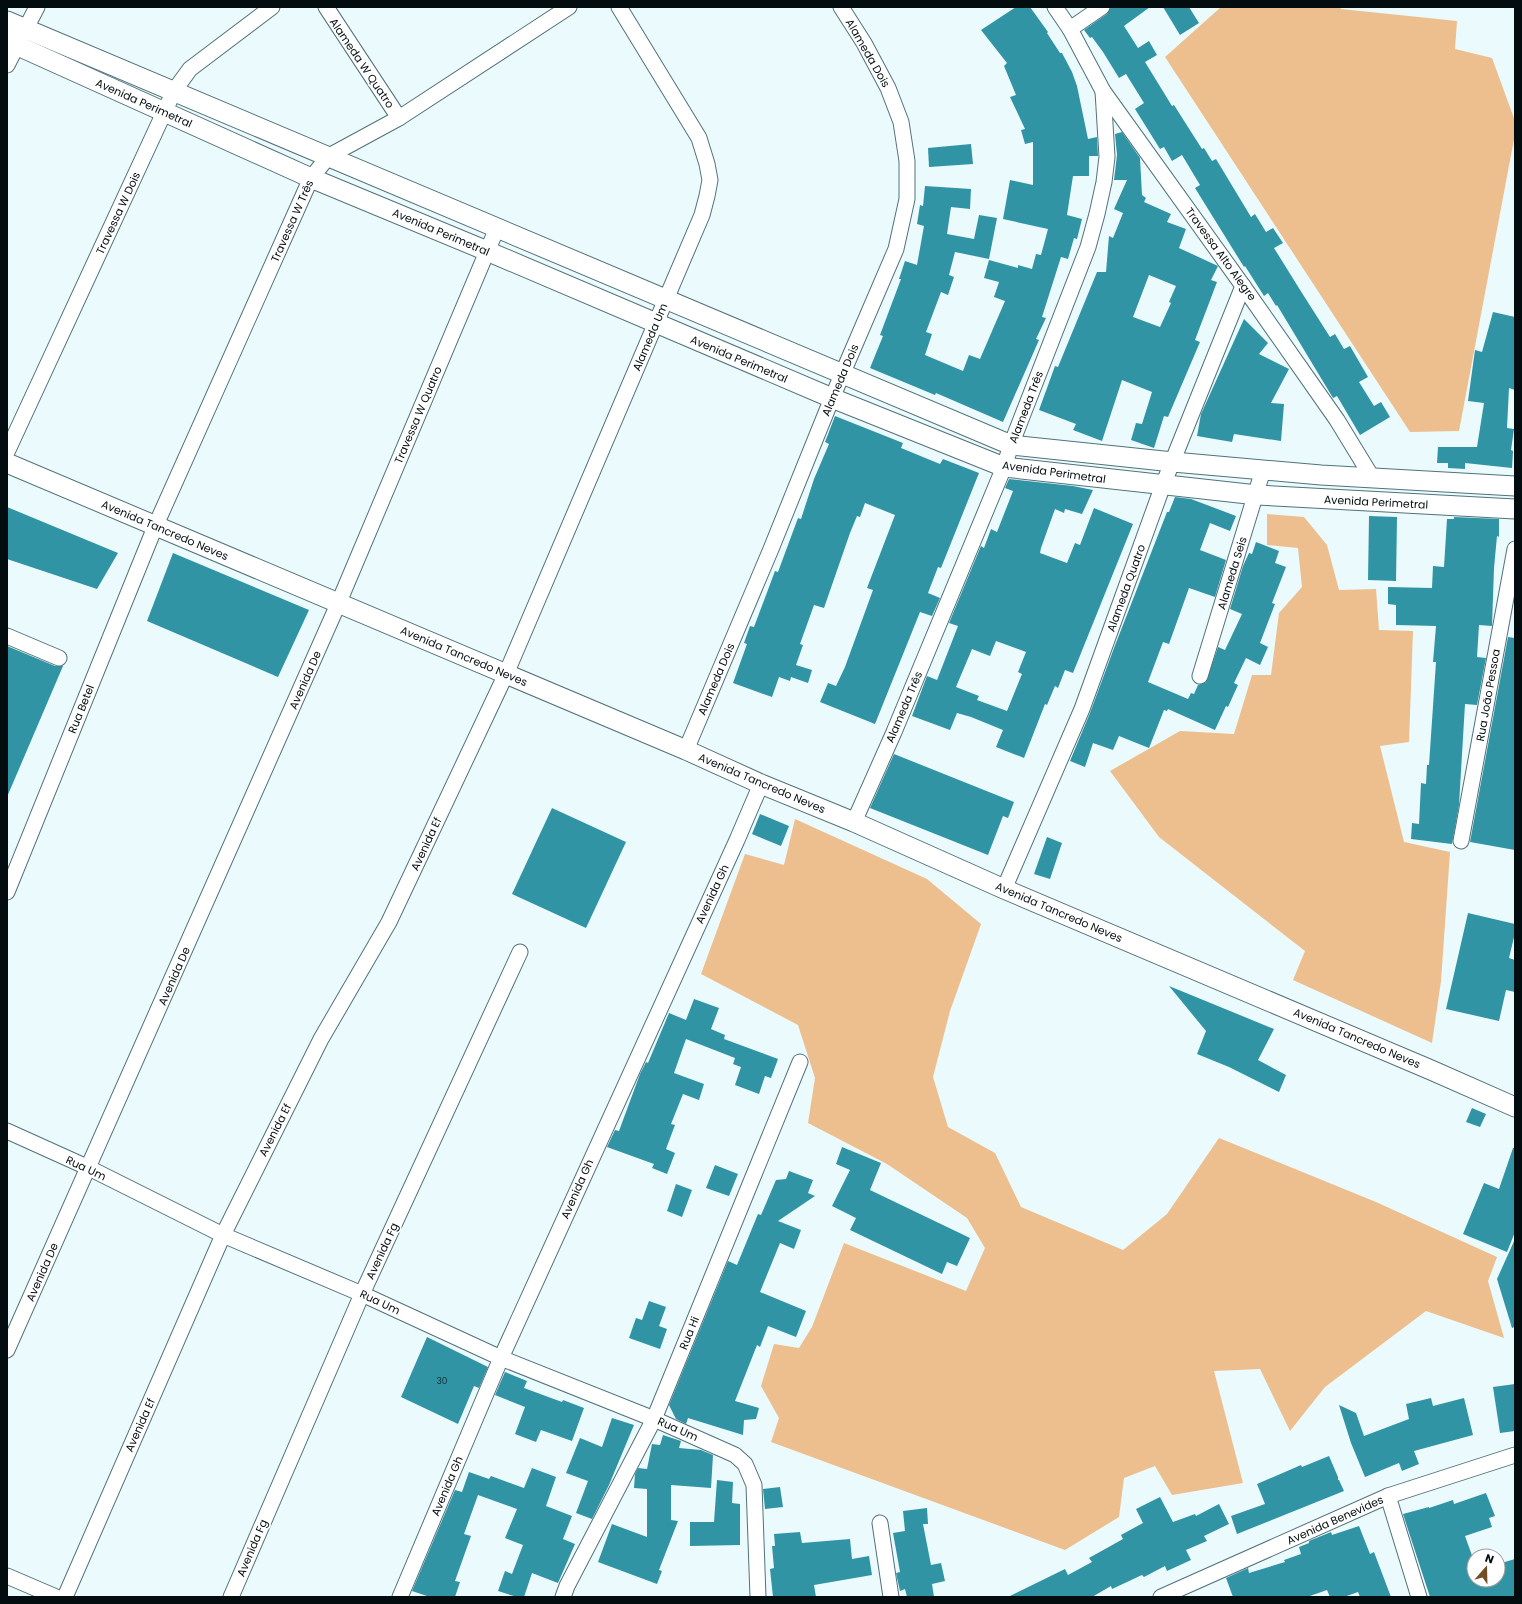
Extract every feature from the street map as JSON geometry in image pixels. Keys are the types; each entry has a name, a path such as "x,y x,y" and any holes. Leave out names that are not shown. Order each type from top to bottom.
{"street":[{"path":"7,65 16,38 37,7"},
{"name":"Travessa W Dois","path":"7,452 174,91 190,69 272,7"},
{"name":"Alameda W Quatro","path":"326,7 399,118"},
{"name":"Travessa W Três","path":"156,527 311,178 329,156 399,118 569,7"},
{"name":"Alameda Um","path":"506,674 702,215 710,180 699,138 619,7"},
{"name":"Alameda Dois","path":"686,750 771,549 842,373 896,249 907,199 907,161 901,122 888,88 864,43 841,7"},
{"path":"1055,7 1070,30 1102,7"},
{"name":"Avenida Perimetral","path":"7,20 16,38 165,112 311,178 487,250 832,398 1004,467 1257,495 1515,509"},
{"name":"Travessa Alto Alegre","path":"1070,30 1103,91 1338,420 1372,479"},
{"name":"Avenida Perimetral","path":"16,38 174,91 1011,445 1173,462 1322,475 1515,486"},
{"name":"Alameda Três","path":"854,822 894,732 1004,467 1011,445 1088,247 1104,182 1107,158 1103,91"},
{"name":"Travessa W Quatro","path":"339,602 497,228"},
{"name":"Alameda Quatro","path":"1004,889 1082,709 1163,485 1243,286"},
{"name":"Avenida Tancredo Neves","path":"7,463 156,527 339,602 686,750 762,784 854,822 1004,889 1432,1070 1515,1107"},
{"name":"Alameda Seis","path":"1200,676 1257,495 1263,470"},
{"path":"1319,498 1322,475"},
{"name":"Rua Betel","path":"7,892 156,527"},
{"name":"Rua João Pessoa","path":"1461,841 1515,549"},
{"name":"Avenida De","path":"7,1350 339,602"},
{"path":"7,636 59,658"},
{"name":"Avenida Ef","path":"65,1597 223,1235 321,1039 390,922 506,674"},
{"name":"Avenida Gh","path":"400,1597 500,1358 762,784"},
{"name":"Avenida Fg","path":"231,1597 362,1294 520,952"},
{"name":"Rua Hi","path":"563,1597 567,1586 654,1419 800,1062"},
{"name":"Rua Um","path":"7,1131 89,1168 223,1235 362,1294 500,1358 654,1419 735,1454 745,1464 754,1485 758,1597"},
{"name":"Avenida Benevides","path":"1160,1597 1388,1496 1515,1455"},
{"path":"1388,1496 1419,1597"},
{"path":"880,1522 891,1597"},
{"path":"7,1576 56,1597"}],"shaded area":[{"path":"1221,7 1340,7 1341,9 1457,21 1455,49 1492,58 1515,121 1515,134 1459,431 1410,432 1165,57"},
{"path":"1267,514 1304,517 1327,545 1339,590 1376,589 1379,630 1413,631 1409,742 1380,746 1404,842 1450,852 1441,981 1432,1043 1293,980 1305,951 1159,837 1110,771 1180,731 1234,734 1252,675 1271,675 1279,613 1302,587 1298,548 1267,545"},
{"path":"795,819 927,879 981,924 950,1011 933,1077 948,1127 995,1153 1021,1207 1123,1250 1167,1214 1219,1138 1376,1202 1497,1257 1488,1281 1504,1338 1426,1311 1325,1387 1290,1431 1260,1369 1214,1371 1243,1483 1172,1495 1155,1466 1124,1478 1119,1517 1065,1550 771,1442 779,1418 761,1386 774,1344 799,1348 812,1327 844,1243 966,1291 985,1248 967,1218 887,1164 808,1123 815,1078 798,1025 701,974 745,854 784,865"}],"building":[{"path":"1016,7 1030,7 1048,32 1047,33 1060,53 1062,53 1072,72 1077,86 1088,139 1097,137 1098,156 1089,156 1089,176 1073,176 1067,215 1082,219 1077,239 1074,238 1068,259 1061,257 1042,317 1046,318 1036,339 1039,340 1003,422 936,393 935,395 870,368 883,336 880,335 901,279 899,279 905,261 917,265 924,226 917,224 920,205 923,206 925,186 971,189 970,209 951,207 947,234 974,239 979,215 997,218 989,259 955,252 949,275 954,277 948,295 941,292 926,332 932,334 925,355 963,371 969,355 980,359 1005,301 994,297 999,282 984,278 989,260 1018,268 1018,265 1032,269 1036,254 1041,255 1048,229 1003,219 1010,180 1033,185 1033,142 1025,144 1021,130 1025,129 1010,97 1016,95 1004,66 1007,63 981,30"},
{"path":"1111,7 1150,7 1124,26 1138,48 1149,41 1157,55 1145,62 1172,106 1174,105 1202,149 1204,148 1212,161 1216,159 1251,217 1255,214 1266,232 1273,228 1283,243 1274,248 1330,337 1335,334 1344,349 1350,346 1368,377 1359,382 1374,406 1381,402 1390,417 1360,435 1337,396 1333,398 1277,305 1276,306 1268,293 1264,296 1245,266 1244,267 1195,188 1200,185 1182,155 1172,161 1164,147 1160,149 1135,109 1144,103 1126,74 1119,78 1103,52 1092,37 1090,38 1084,30 1107,14"},
{"path":"1163,7 1189,7 1199,23 1180,35"},
{"path":"1122,132 1140,158 1142,195 1146,198 1144,202 1171,214 1167,222 1186,229 1179,248 1218,266 1211,280 1217,282 1195,340 1200,342 1168,417 1164,416 1154,448 1131,440 1136,423 1142,424 1152,392 1122,380 1102,441 1073,430 1076,424 1039,410 1055,366 1058,367 1097,272 1106,272 1109,236 1113,238 1123,213 1114,209 1127,180 1114,180 1117,155 1115,134","holes":["1149,275 1176,286 1169,302 1171,303 1160,327 1133,317"]},
{"path":"971,144 973,164 929,167 928,148"},
{"path":"1493,312 1515,317 1515,390 1509,388 1507,428 1514,429 1511,450 1513,451 1512,468 1465,463 1465,469 1448,468 1448,463 1437,463 1438,447 1477,447 1484,403 1468,401 1475,350 1482,352"},
{"path":"1244,319 1268,343 1259,354 1289,369 1271,403 1284,404 1281,441 1234,434 1232,442 1197,436 1201,414"},
{"path":"835,416 903,443 901,448 940,464 943,459 979,473 941,568 938,567 928,593 940,598 932,616 920,612 875,724 820,702 828,683 836,686 845,667 873,590 867,588 895,515 865,503 860,517 857,516 850,533 824,608 814,605 800,644 803,645 796,665 812,670 808,683 791,677 790,681 779,677 772,697 733,683 747,644 744,643 750,626 754,627 775,571 778,572 798,518 801,519 814,479 829,444 825,442"},
{"path":"1009,479 1073,486 1093,490 1082,514 1065,509 1064,513 1055,509 1041,548 1040,553 1067,563 1075,543 1080,545 1094,508 1133,524 1073,673 1065,670 1058,688 1055,686 1047,705 1045,704 1024,758 996,747 1003,730 971,717 957,713 950,730 912,716 927,676 937,680 958,626 949,623 981,546 984,548 991,529 997,532 1013,491 1005,488","holes":["996,641 1026,652 1018,672 1022,674 1007,711 977,700 979,696 956,687 972,649 990,656"]},
{"path":"1175,497 1191,499 1236,516 1230,531 1210,523 1200,550 1226,560 1215,597 1189,588 1169,644 1163,642 1148,682 1188,699 1191,693 1194,694 1198,685 1206,682 1218,647 1225,650 1242,614 1230,609 1243,566 1249,553 1252,554 1256,542 1279,551 1275,563 1286,567 1272,603 1275,604 1260,643 1268,647 1260,665 1246,658 1234,683 1238,685 1215,730 1168,709 1167,711 1164,710 1149,748 1119,736 1113,750 1093,743 1085,767 1070,761 1090,713 1167,512 1169,512"},
{"path":"7,507 118,553 97,589 7,559"},
{"path":"1369,516 1397,517 1396,581 1368,580"},
{"path":"1454,517 1499,519 1499,537 1497,536 1494,568 1492,626 1479,625 1477,657 1486,658 1477,705 1465,704 1459,805 1452,844 1411,839 1412,823 1419,824 1421,783 1426,784 1427,765 1429,765 1436,662 1433,662 1436,626 1396,625 1396,605 1388,604 1388,587 1432,588 1433,566 1444,567 1447,519 1454,519"},
{"path":"173,553 309,610 278,677 147,621"},
{"path":"1508,637 1515,638 1515,850 1470,842"},
{"path":"7,646 55,666 63,666 7,797"},
{"path":"894,754 1014,802 1008,818 1003,816 988,855 870,808"},
{"path":"552,808 626,842 586,928 512,894"},
{"path":"760,814 789,826 781,846 752,834"},
{"path":"1047,837 1062,843 1050,879 1034,874"},
{"path":"1468,913 1515,924 1515,933 1509,958 1515,960 1515,992 1506,990 1499,1021 1446,1009"},
{"path":"1169,986 1274,1029 1258,1060 1286,1075 1279,1092 1229,1067 1197,1054 1206,1031"},
{"path":"694,999 719,1008 711,1029 725,1035 724,1039 778,1059 771,1078 765,1076 759,1094 735,1085 741,1067 733,1064 735,1058 686,1039 674,1073 704,1084 699,1100 683,1094 671,1124 675,1125 666,1149 675,1153 667,1174 652,1168 654,1164 607,1147 615,1130 619,1131 640,1074 646,1062 648,1063 669,1013 686,1020"},
{"path":"1472,1108 1486,1114 1480,1127 1466,1122"},
{"path":"842,1147 881,1163 870,1190 970,1238 957,1266 947,1262 942,1274 850,1230 856,1218 832,1206 850,1170 836,1164"},
{"path":"1513,1148 1515,1148 1515,1232 1507,1252 1463,1234 1484,1183 1499,1189"},
{"path":"715,1165 738,1174 729,1196 706,1188"},
{"path":"789,1171 813,1180 808,1193 815,1196 778,1221 801,1230 794,1249 780,1243 760,1292 806,1311 796,1337 768,1326 760,1347 757,1345 735,1401 759,1408 756,1419 744,1420 743,1435 688,1418 686,1424 676,1419 669,1405 728,1261 737,1265 758,1214 761,1215 776,1180 786,1179"},
{"path":"676,1184 692,1190 682,1217 667,1211"},
{"path":"1515,1239 1515,1327 1512,1328 1497,1279"},
{"path":"649,1301 666,1307 659,1326 667,1329 660,1349 629,1338 636,1318 642,1320"},
{"path":"427,1337 488,1367 479,1388 474,1386 458,1424 401,1397"},
{"path":"505,1372 527,1381 524,1388 562,1402 563,1400 584,1408 572,1441 541,1430 536,1442 515,1434 525,1407 495,1395"},
{"path":"1515,1384 1515,1431 1500,1433 1493,1387"},
{"path":"1431,1398 1433,1406 1464,1398 1473,1435 1414,1451 1419,1464 1402,1471 1399,1463 1365,1477 1351,1443 1339,1405 1356,1413 1364,1436 1409,1419 1406,1404"},
{"path":"612,1418 634,1425 609,1485 592,1519 576,1513 588,1481 566,1473 580,1438 602,1447"},
{"path":"663,1435 681,1441 679,1448 701,1450 713,1455 711,1488 671,1485 671,1520 678,1521 659,1570 662,1571 657,1584 598,1562 612,1524 647,1537 647,1489 634,1488 635,1474 638,1468 647,1469 652,1444 660,1445"},
{"path":"1329,1456 1344,1491 1237,1534 1231,1516 1265,1504 1257,1484 1301,1465 1302,1467"},
{"path":"532,1468 556,1477 546,1506 572,1516 563,1539 575,1544 558,1583 532,1573 524,1597 517,1597 498,1591 505,1571 512,1574 523,1545 505,1538 517,1509 478,1495 464,1534 471,1536 455,1581 460,1582 455,1597 430,1597 412,1591 455,1490 462,1492 469,1472 489,1479 491,1476 524,1488"},
{"path":"717,1480 733,1482 732,1503 740,1504 740,1545 690,1546 690,1522 714,1522"},
{"path":"780,1487 783,1507 765,1509 763,1489"},
{"path":"1486,1493 1495,1516 1489,1518 1492,1527 1465,1536 1469,1548 1466,1548 1466,1588 1506,1588 1506,1562 1515,1559 1515,1597 1430,1597 1403,1514 1429,1508 1453,1500 1454,1504"},
{"path":"1160,1497 1173,1522 1195,1514 1196,1516 1219,1504 1229,1524 1204,1536 1207,1541 1186,1550 1191,1560 1167,1571 1165,1566 1144,1577 1142,1575 1112,1589 1111,1586 1092,1597 1008,1597 1065,1569 1068,1575 1092,1562 1089,1558 1123,1539 1121,1535 1143,1523 1136,1509"},
{"path":"927,1508 928,1524 923,1524 931,1565 941,1563 945,1581 932,1584 934,1597 907,1597 905,1589 900,1591 896,1573 900,1572 893,1533 905,1531 903,1511"},
{"path":"1359,1526 1370,1554 1374,1552 1391,1597 1360,1597 1358,1592 1344,1597 1330,1597 1327,1590 1307,1597 1233,1597 1226,1578 1248,1568 1249,1573 1285,1562 1284,1560 1301,1554 1299,1547 1309,1543 1309,1541 1331,1532 1332,1535"},
{"path":"800,1532 802,1543 850,1539 852,1559 869,1556 872,1575 814,1585 816,1597 773,1597 770,1569 774,1568 772,1546 775,1546 774,1534"}]}
